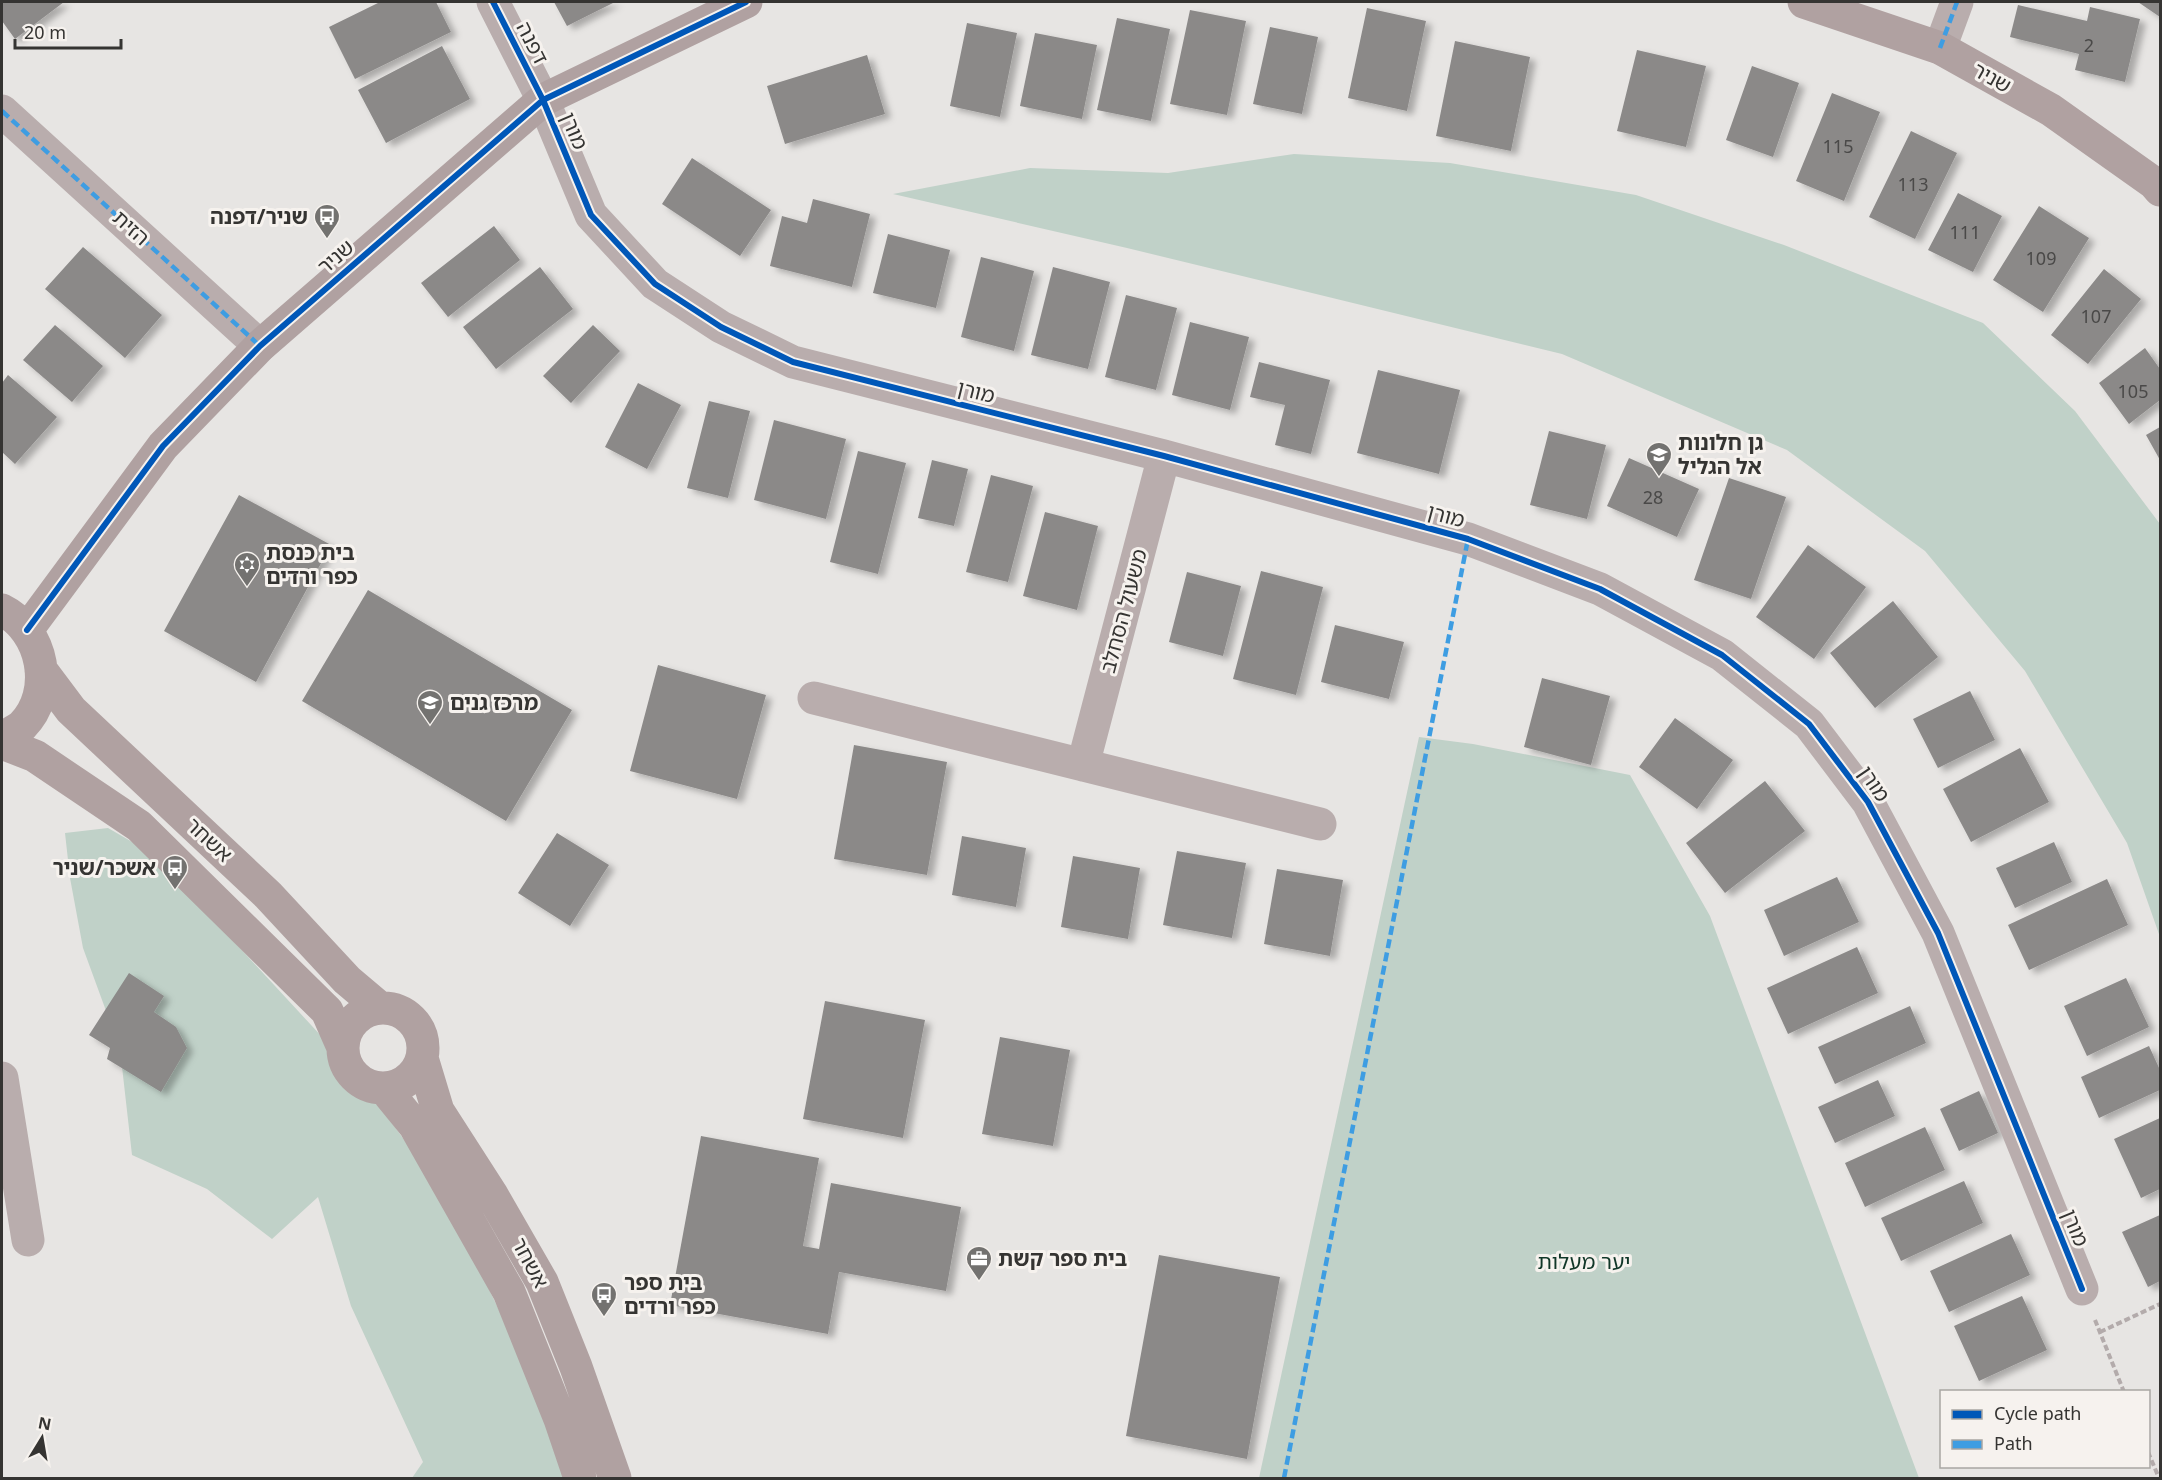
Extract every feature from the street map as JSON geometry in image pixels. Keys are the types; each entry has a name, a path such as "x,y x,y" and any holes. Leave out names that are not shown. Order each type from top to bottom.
{"main road":[{"name":"שניר","path":"27,630 163,447 260,346 543,100 746,2"},
{"name":"שניר","path":"1804,2 1940,48 2050,111 2154,183 2160,190"},
{"path":"2,610 10,614 27,630 36,645 41,670 39,697 32,713 21,727 2,738"},
{"name":"אשחר","path":"41,670 71,710 268,895 347,980 379,1007"},
{"name":"אשחר","path":"2,743 34,756 139,826 327,1011 342,1045"},
{"path":"379,1007 406,1014 416,1025 422,1037 424,1052 412,1076 400,1084 384,1088 361,1082 351,1072 344,1060 342,1045 346,1031 354,1020 365,1011 379,1007"},
{"name":"אשחר","path":"422,1058 438,1111 492,1195 542,1282 576,1367 615,1479"},
{"name":"אשחר","path":"384,1088 415,1126 509,1292 560,1419 580,1479"}],"street":[{"name":"דפנה","path":"493,2 543,100"},
{"path":"1940,48 1957,2"},
{"name":"מורן","path":"543,100 591,215 655,284 721,327 792,362 1164,456 1468,539 1600,589 1722,655 1809,724 1868,802 1938,933 2082,1289"},
{"name":"הזית","path":"2,111 260,346"},
{"name":"משעול הסחלב","path":"1083,765 1164,456"},
{"path":"814,698 1320,824"},
{"path":"2,1078 28,1240"}],"path":[{"path":"2082,1289 2123,1390"},
{"path":"2100,1332 2160,1304"},
{"path":"2150,1457 2159,1479"}],"green space":[{"path":"1294,154 1450,163 1636,195 1784,245 1983,323 2075,411 2160,524 2160,937 2127,843 2025,671 1925,551 1787,450 1562,354 1127,248 893,194 1030,168 1168,173"},
{"name":"יער מעלות","path":"1419,737 1473,744 1630,775 1710,916 1919,1478 1259,1478"},
{"path":"108,828 153,854 336,1052 416,1156 455,1218 537,1390 564,1478 412,1478 423,1462 351,1306 318,1197 272,1239 207,1189 132,1155 120,1049 83,948 70,878 65,833"}],"building":[{"path":"2,2 64,2 15,39 2,21"},
{"path":"380,2 436,2 451,32 355,79 329,27"},
{"path":"554,2 615,2 567,26"},
{"path":"2138,2 2160,2 2160,17"},
{"path":"2018,5 2087,21 2090,7 2140,19 2125,82 2075,70 2079,54 2010,37"},
{"path":"1367,8 1426,21 1407,111 1348,98"},
{"path":"1190,10 1246,21 1227,115 1170,104"},
{"path":"1117,18 1170,29 1151,121 1097,110"},
{"path":"967,23 1017,33 1000,117 950,106"},
{"path":"1270,27 1318,37 1302,114 1253,104"},
{"path":"1035,33 1097,45 1082,119 1020,106"},
{"path":"1455,41 1530,57 1511,151 1436,136"},
{"path":"442,46 470,99 386,143 358,90"},
{"path":"1637,50 1706,66 1686,147 1617,131"},
{"path":"867,55 885,114 785,144 767,86"},
{"path":"1752,66 1799,83 1773,157 1726,140"},
{"path":"1832,93 1880,112 1844,201 1796,181"},
{"path":"1911,131 1957,153 1915,239 1869,217"},
{"path":"692,158 771,210 740,256 662,204"},
{"path":"1958,193 2002,216 1973,272 1928,250"},
{"path":"813,199 870,214 852,287 770,266 782,216 807,223"},
{"path":"2039,206 2089,238 2043,312 1993,280"},
{"path":"494,226 520,260 448,317 421,283"},
{"path":"888,234 950,250 936,308 873,293"},
{"path":"83,247 162,315 125,358 45,289"},
{"path":"981,257 1034,271 1014,351 961,337"},
{"path":"540,267 573,309 496,369 463,327"},
{"path":"1053,267 1110,282 1088,369 1031,355"},
{"path":"2104,269 2141,299 2088,364 2051,335"},
{"path":"1126,295 1177,308 1156,390 1105,377"},
{"path":"1190,322 1249,337 1230,410 1172,395"},
{"path":"55,325 103,366 72,402 23,360"},
{"path":"593,325 620,351 571,403 543,376"},
{"path":"2145,348 2160,369 2160,400 2129,424 2099,383"},
{"path":"1259,362 1330,380 1311,454 1275,445 1285,405 1250,397"},
{"path":"1378,370 1460,390 1439,474 1357,453"},
{"path":"8,375 57,417 15,464 2,452 2,383"},
{"path":"638,383 681,405 647,469 605,447"},
{"path":"709,401 750,411 728,498 687,488"},
{"path":"774,420 846,439 826,519 754,500"},
{"path":"2160,427 2160,460 2146,435"},
{"path":"1549,431 1606,445 1587,519 1530,505"},
{"path":"858,451 906,463 878,574 830,562"},
{"path":"1629,458 1699,489 1677,537 1607,506"},
{"path":"932,460 968,469 954,526 918,518"},
{"path":"991,475 1033,486 1008,582 966,572"},
{"path":"1729,478 1786,497 1751,599 1694,580"},
{"name":"בית כנסת כפר ורדים","path":"239,495 331,545 256,682 164,631"},
{"path":"1045,512 1098,526 1077,610 1023,596"},
{"path":"1808,545 1866,587 1814,659 1756,617"},
{"path":"1261,571 1323,587 1296,695 1233,679"},
{"path":"1187,572 1241,586 1223,656 1169,642"},
{"path":"368,590 572,710 506,821 302,701"},
{"path":"1893,601 1938,657 1875,708 1830,653"},
{"path":"1335,625 1404,642 1389,699 1321,682"},
{"path":"658,665 766,695 737,799 630,771"},
{"path":"1542,678 1610,696 1591,765 1524,747"},
{"path":"1970,691 1995,740 1938,768 1913,719"},
{"path":"1675,718 1733,760 1697,809 1639,767"},
{"path":"854,745 947,762 927,875 834,859"},
{"path":"2020,748 2049,802 1971,842 1943,789"},
{"path":"1765,781 1805,831 1725,893 1686,843"},
{"path":"557,833 609,865 570,926 518,893"},
{"path":"962,836 1026,848 1016,907 952,895"},
{"path":"2054,842 2072,882 2015,908 1996,868"},
{"path":"1177,851 1246,863 1232,938 1163,925"},
{"path":"1073,856 1140,868 1128,939 1061,927"},
{"path":"1277,869 1343,880 1330,956 1264,944"},
{"path":"1837,877 1859,922 1784,956 1764,910"},
{"path":"2107,879 2128,925 2029,970 2008,925"},
{"path":"1857,947 1878,993 1788,1034 1767,988"},
{"path":"129,973 164,996 154,1012 176,1027 187,1048 161,1092 107,1059 110,1048 89,1035"},
{"path":"2126,978 2149,1027 2087,1056 2064,1006"},
{"path":"825,1001 925,1020 903,1138 803,1119"},
{"path":"1910,1006 1926,1043 1835,1084 1818,1047"},
{"path":"1000,1037 1070,1050 1053,1146 982,1134"},
{"path":"2149,1046 2160,1070 2160,1090 2099,1118 2081,1077"},
{"path":"1878,1080 1895,1116 1835,1143 1818,1107"},
{"path":"1979,1091 1998,1133 1959,1151 1940,1109"},
{"path":"2160,1118 2160,1189 2141,1198 2114,1139"},
{"path":"1925,1127 1945,1170 1865,1207 1845,1163"},
{"path":"701,1136 819,1158 803,1246 819,1249 831,1183 961,1207 946,1291 839,1272 828,1334 670,1305"},
{"path":"1964,1181 1983,1223 1901,1261 1881,1218"},
{"path":"2160,1215 2160,1281 2148,1287 2122,1232"},
{"path":"2011,1234 2030,1275 1949,1312 1930,1271"},
{"path":"1159,1255 1280,1277 1247,1459 1126,1436"},
{"path":"2022,1296 2047,1350 1979,1381 1954,1326"}],"marked path":[{"path":"1940,48 1957,2"},
{"path":"2,111 260,346"},
{"path":"1284,1478 1468,539"}],"cycle path":[{"path":"493,2 543,100 591,215 655,284 721,327 793,362 1164,456 1468,539 1600,589 1722,655 1809,724 1868,802 1938,933 2082,1289"},
{"path":"27,630 163,446 260,346 543,100 746,2"}],"place":[{"name":"שניר/דפנה","path":"327,240"},
{"name":"גן חלונות אל הגליל","path":"1659,478"},
{"name":"בית כנסת כפר ורדים","path":"247,588"},
{"name":"מרכז גנים","path":"430,726"},
{"name":"אשכר/שניר","path":"175,891"},
{"name":"בית ספר קשת","path":"979,1282"},
{"name":"בית ספר כפר ורדים","path":"604,1318"}]}
